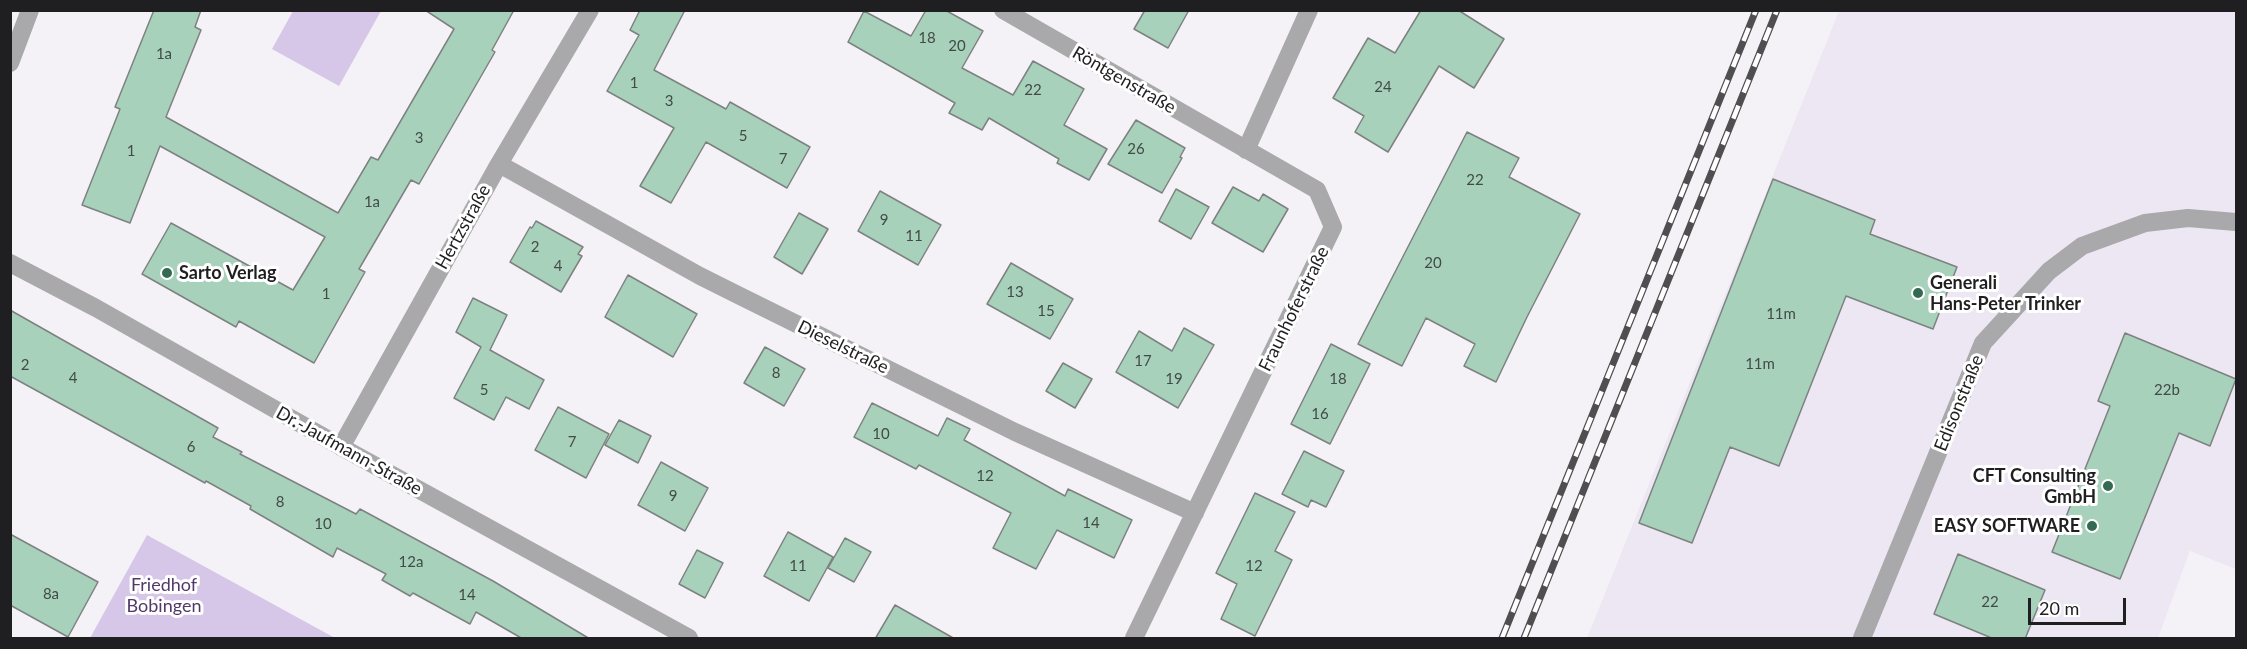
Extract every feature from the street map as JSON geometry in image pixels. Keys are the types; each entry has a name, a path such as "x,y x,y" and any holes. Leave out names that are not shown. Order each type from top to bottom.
{"street":[{"path":"10,63 30,10"},
{"name":"Hertzstraße","path":"341,447 499,164 590,10"},
{"name":"Röntgenstraße","path":"1003,10 1246,150"},
{"path":"1246,150 1309,10"},
{"name":"Fraunhoferstraße","path":"1134,639 1333,227 1317,190 1246,150"},
{"name":"Dieselstraße","path":"499,164 700,276 1015,432 1196,513"},
{"name":"Edisonstraße","path":"1862,639 1983,343 1990,335 2049,271 2082,246 2145,223 2188,218 2236,222"},
{"name":"Dr.-Jaufmann-Straße","path":"10,263 96,308 688,639"}],"shaded area":[{"path":"1839,11 2236,11 2236,569 2190,551 2158,638 1587,638"}],"green space":[{"path":"293,11 381,11 339,86 272,49"},
{"name":"Friedhof Bobingen","path":"147,535 335,638 90,638"}],"building":[{"path":"154,10 201,10 195,27 201,30 166,117 338,213 371,157 378,160 454,29 425,10 514,10 492,50 495,52 419,184 411,180 359,269 365,272 314,363 239,321 236,327 142,274 171,223 293,290 325,237 160,146 130,223 82,205 120,109 115,107"},
{"path":"640,10 685,10 654,70 726,109 730,102 810,147 787,188 706,142 671,203 640,186 674,128 607,91 639,35 630,30"},
{"path":"926,10 945,10 983,31 962,68 1013,95 1033,61 1084,89 1064,125 1107,149 1089,180 1057,163 1059,159 989,118 982,130 949,113 955,103 848,42 864,11 911,36"},
{"path":"1145,10 1189,10 1168,48 1134,29"},
{"path":"1421,10 1458,10 1504,39 1474,88 1439,66 1388,152 1355,132 1364,116 1333,98 1368,38 1395,53"},
{"path":"1136,120 1185,148 1180,157 1182,158 1162,193 1108,164"},
{"path":"1467,132 1519,158 1509,177 1580,214 1496,382 1464,366 1475,344 1426,318 1402,366 1358,344"},
{"path":"1773,179 1875,220 1870,234 1957,267 1933,329 1846,296 1779,466 1730,447 1692,543 1639,523"},
{"path":"1233,187 1259,201 1263,194 1288,209 1263,252 1212,223"},
{"path":"1176,189 1209,207 1191,239 1159,221"},
{"path":"880,191 941,225 918,265 858,231"},
{"path":"799,213 828,229 802,274 774,257"},
{"path":"536,221 583,247 578,254 582,256 561,292 510,262 530,227 532,228"},
{"path":"1011,263 1073,299 1050,339 987,304"},
{"path":"628,275 697,314 673,357 605,317"},
{"path":"473,298 507,315 490,350 544,380 529,409 506,397 494,420 454,398 481,347 456,332"},
{"path":"10,310 218,428 213,437 242,452 240,454 356,514 360,509 493,581 590,639 523,639 476,612 470,624 413,593 410,596 382,580 386,574 337,548 333,557 250,509 251,506 10,376"},
{"path":"1184,328 1214,345 1178,408 1116,372 1139,331 1172,351"},
{"path":"2125,333 2236,379 2210,446 2179,433 2120,579 2052,552 2110,406 2098,401"},
{"path":"1331,344 1370,364 1330,444 1291,424"},
{"path":"765,347 805,369 784,406 744,383"},
{"path":"1063,363 1092,379 1075,408 1046,391"},
{"path":"872,403 938,436 947,418 970,429 964,440 1065,496 1068,489 1132,520 1114,558 1057,530 1036,569 993,548 1011,513 919,465 916,469 854,437"},
{"path":"558,407 609,434 586,478 535,450"},
{"path":"619,420 651,436 638,463 605,445"},
{"path":"1304,451 1344,471 1326,507 1311,500 1308,507 1282,494"},
{"path":"661,462 708,488 685,531 638,505"},
{"path":"1255,493 1295,512 1275,551 1292,560 1255,636 1221,619 1237,584 1216,573"},
{"path":"788,532 833,557 809,601 764,576"},
{"path":"10,534 98,582 68,637 10,605"},
{"path":"845,538 871,552 854,582 828,568"},
{"path":"697,550 723,563 705,598 679,584"},
{"path":"1958,554 2045,590 2025,639 1994,639 1934,614"},
{"path":"895,605 955,639 875,639"}],"railway":[{"path":"1502,638 1756,10"},
{"path":"1524,638 1777,10"}],"place":[{"name":"Sarto Verlag","path":"167,273"},
{"name":"Generali Hans-Peter Trinker","path":"1918,293"},
{"name":"CFT Consulting GmbH","path":"2108,486"},
{"name":"EASY SOFTWARE","path":"2092,526"}]}
